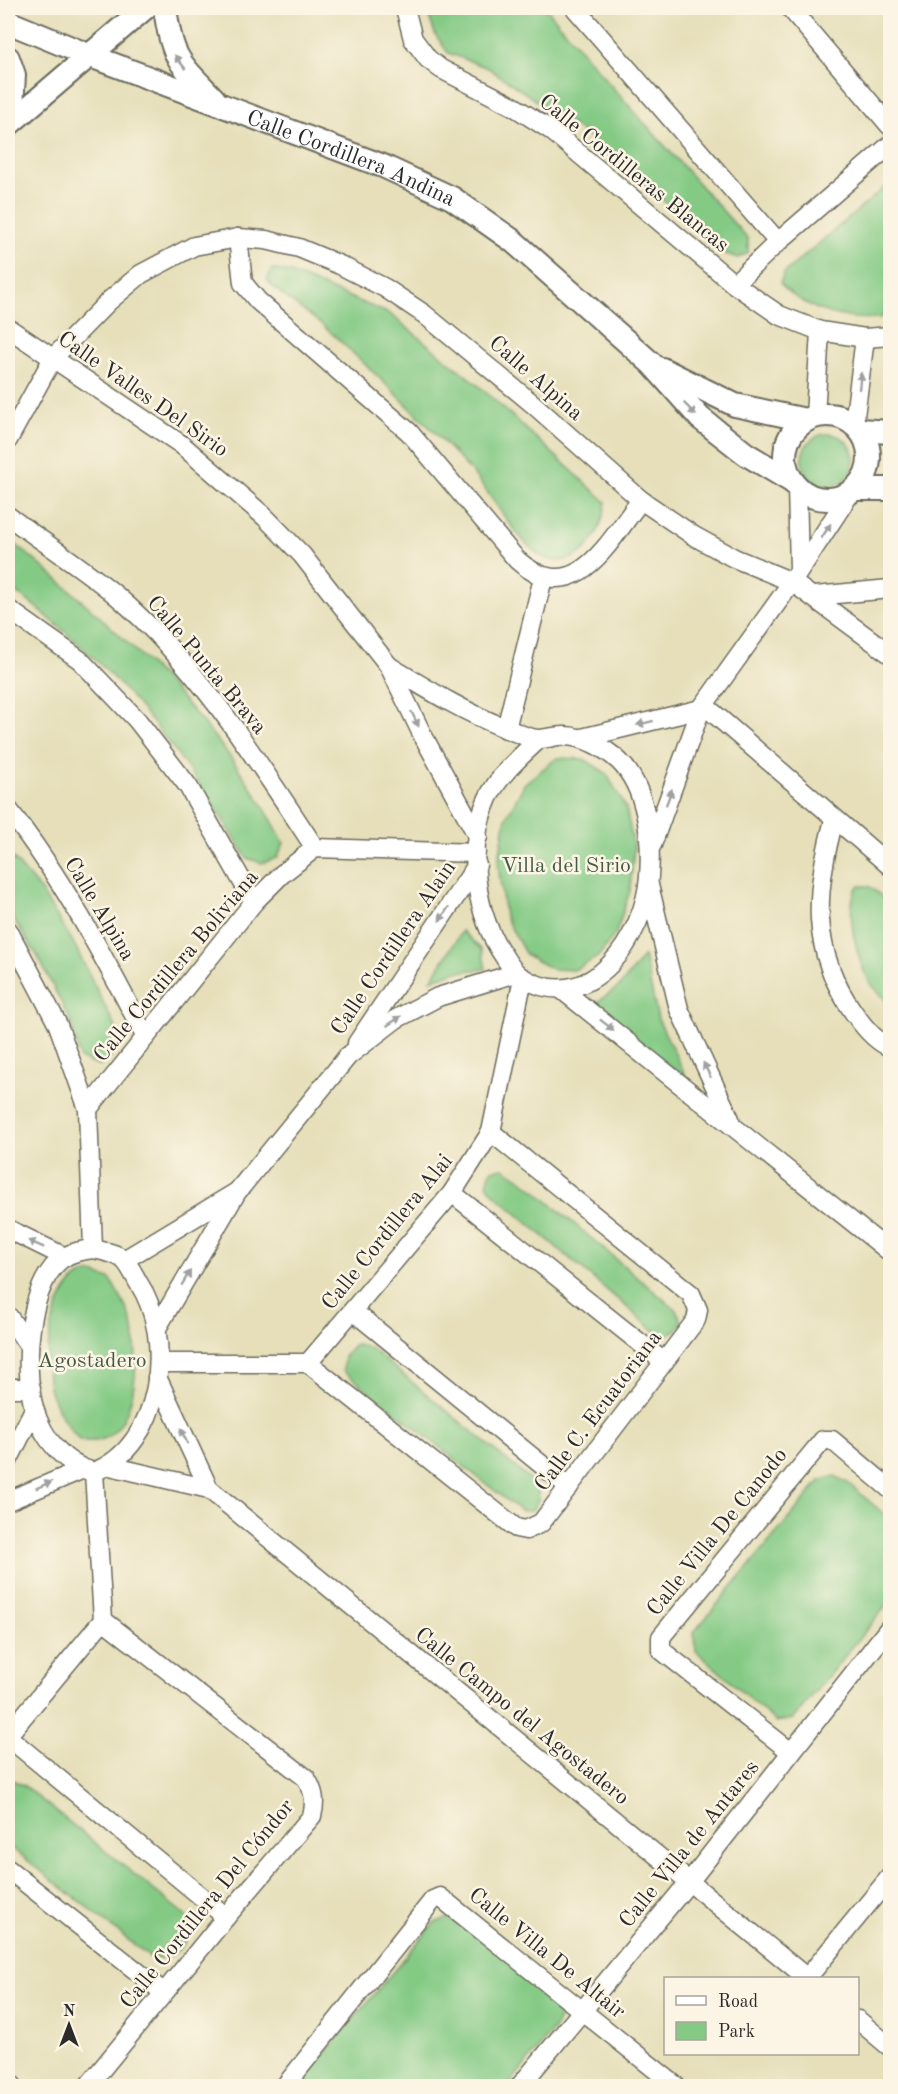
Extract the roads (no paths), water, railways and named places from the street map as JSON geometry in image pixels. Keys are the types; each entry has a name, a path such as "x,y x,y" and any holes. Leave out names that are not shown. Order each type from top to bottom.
{"street":[{"path":"9,124 145,8"},
{"path":"165,8 169,39 174,55 220,104"},
{"name":"Calle Cordilleras Blancas","path":"405,8 413,39 428,59 441,69 513,106 552,131 735,284 779,315 820,332 866,338 891,336"},
{"path":"574,8 778,242"},
{"path":"790,8 891,126"},
{"name":"Calle Cordillera Andina","path":"8,22 88,55 382,166 452,198 513,241 652,364 700,418 746,454 795,484"},
{"path":"8,58 14,75 9,124"},
{"name":"Calle Cordilleras Blancas","path":"735,284 778,242 891,145"},
{"path":"238,237 243,283 258,301 409,432 517,560 530,572 543,578 561,579 581,572 592,562 641,500"},
{"name":"Calle Alpina","path":"8,440 53,358 109,301 141,274 194,246 238,237 266,240 299,248 385,288 424,314 482,361 641,500 694,536 734,558 796,576 814,596 891,654"},
{"name":"Calle Valles Del Sirio","path":"8,328 182,445 265,517 331,590 389,666 477,852"},
{"path":"810,418 820,332"},
{"path":"650,852 703,707 866,474 869,465 869,446 857,427 866,338"},
{"name":"Calle Cordillera Andina","path":"652,364 741,407 810,418"},
{"path":"891,432 857,427 836,415 810,418 789,437 785,448 787,471 795,484 817,498 840,497 853,490 891,489"},
{"path":"795,484 796,576"},
{"name":"Calle Punta Brava","path":"8,516 118,597 159,638 248,746 315,848"},
{"path":"506,729 543,578"},
{"path":"814,596 891,589"},
{"path":"8,609 80,660 137,720 188,786 254,902"},
{"name":"Calle Valles Del Sirio","path":"389,666 458,708 538,740"},
{"path":"582,738 703,707"},
{"path":"703,707 891,866"},
{"path":"566,736 582,738 601,747 620,762 638,789 649,831 649,884 636,928 620,955 601,974 561,989 535,984 519,976 495,944 485,918 478,886 477,852 489,798 502,777 538,740 566,736"},
{"name":"Calle Alpina","path":"8,809 32,841 95,939 145,1036"},
{"path":"834,820 819,885 818,906 825,953 841,995 856,1016 883,1044 891,1047"},
{"path":"315,848 477,852"},
{"name":"Calle Cordillera Boliviana","path":"88,1109 254,902 282,874 315,848"},
{"name":"Calle Cordillera Alain","path":"348,1056 477,852"},
{"path":"649,884 679,1009 732,1123"},
{"path":"8,930 58,1025 88,1109 93,1249"},
{"path":"156,1328 237,1192 348,1056 396,1019 438,997 519,976"},
{"name":"Calle Cordillera Alai","path":"308,1363 452,1193 491,1132 519,976"},
{"path":"561,989 891,1252"},
{"name":"Calle C. Ecuatoriana","path":"308,1363 516,1528 526,1530 541,1523 696,1320 698,1310 691,1294 491,1132"},
{"path":"124,1260 237,1192"},
{"path":"452,1193 664,1362"},
{"path":"8,1229 65,1257"},
{"path":"8,1501 95,1469 139,1433 149,1410 158,1370 156,1328 151,1306 124,1260 93,1249 65,1257 56,1265 40,1294 33,1316 29,1346 34,1409 57,1451 95,1469 209,1489"},
{"path":"353,1311 568,1486"},
{"path":"8,1316 29,1346"},
{"path":"158,1370 308,1363"},
{"path":"158,1370 209,1489"},
{"path":"8,1388 31,1388"},
{"path":"8,1461 34,1409"},
{"name":"Calle Villa De Canodo","path":"791,1752 661,1650 661,1636 823,1440 832,1440 891,1489"},
{"path":"95,1469 103,1620 8,1736 226,1917"},
{"name":"Calle Campo del Agostadero","path":"209,1489 806,1977"},
{"name":"Calle Cordillera Del Cóndor","path":"88,2086 163,1992 312,1816 315,1804 311,1786 306,1778 103,1620"},
{"name":"Calle Villa de Antares","path":"520,2086 688,1882 891,1627"},
{"path":"8,1869 163,1992"},
{"path":"808,1977 891,1877"},
{"name":"Calle Villa De Altair","path":"285,2086 433,1900 440,1898 676,2086"},
{"path":"859,2021 891,2047"},
{"path":"8,2082 13,2086"}],"park label":[{"name":"Villa del Sirio","path":"566,864"},
{"name":"Agostadero","path":"92,1359"}]}
